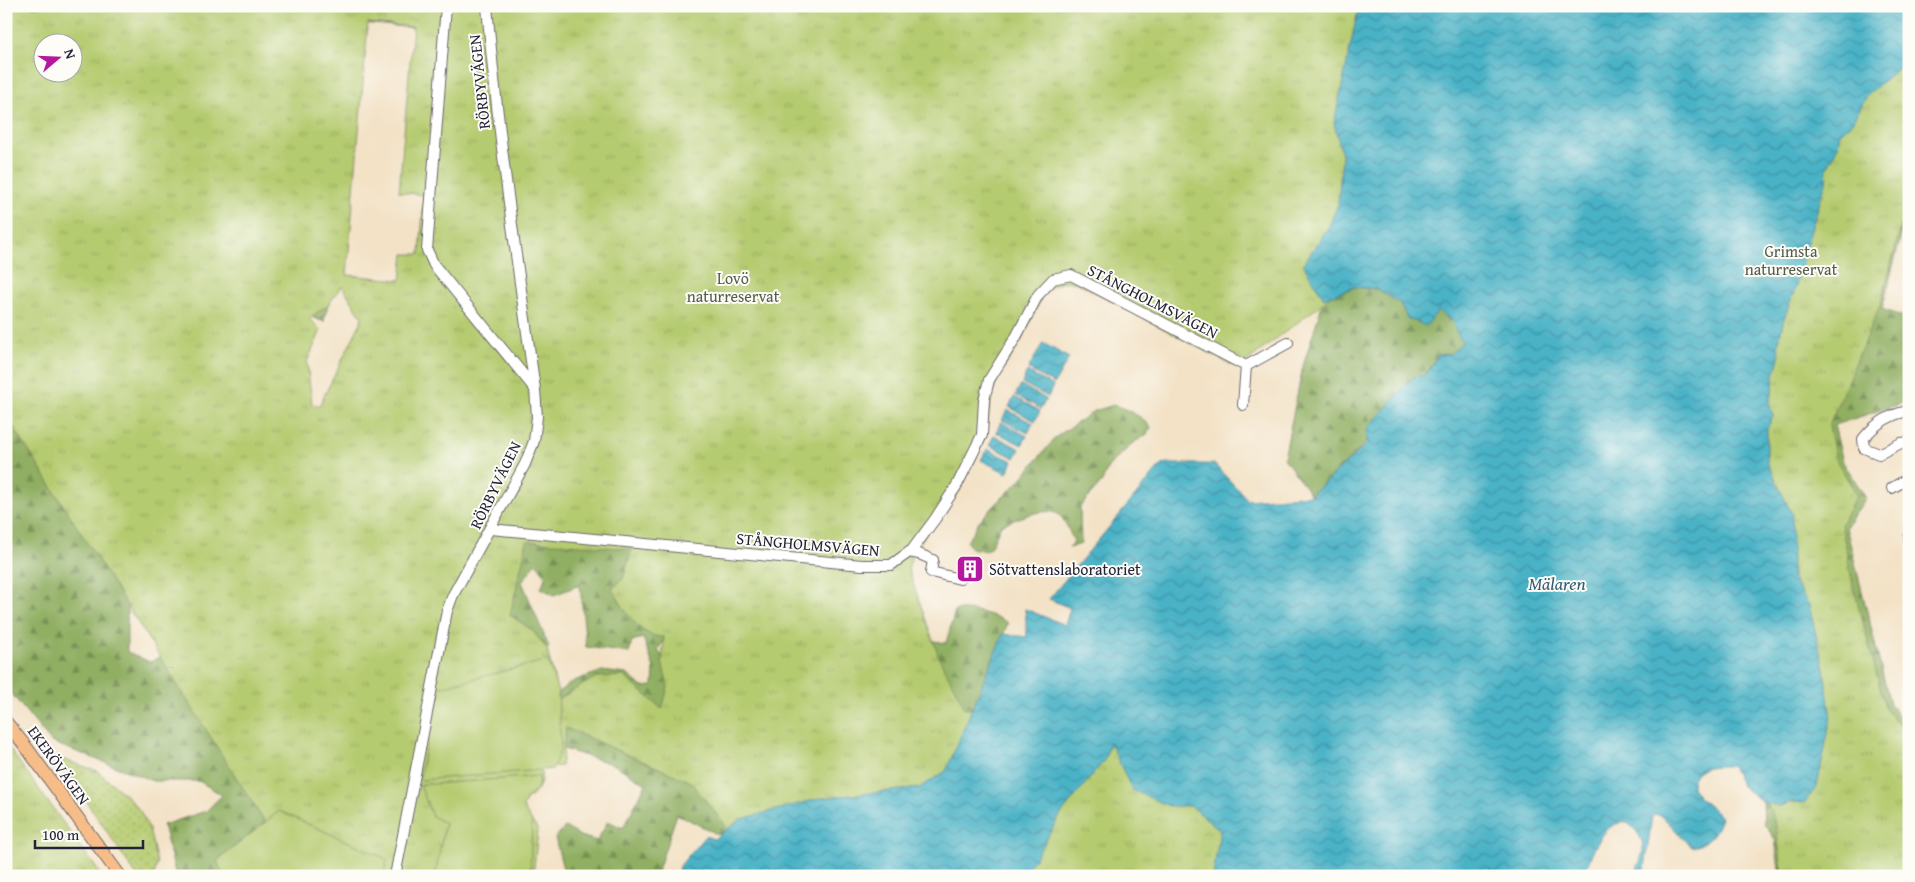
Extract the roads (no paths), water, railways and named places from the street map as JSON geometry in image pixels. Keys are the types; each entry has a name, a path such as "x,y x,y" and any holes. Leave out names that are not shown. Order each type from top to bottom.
{"main road":[{"name":"EKERÖVÄGEN","path":"6,722 26,746 120,876"}],"street":[{"path":"446,6 427,250 434,265 536,389"},
{"name":"RÖRBYVÄGEN","path":"395,876 447,611 453,595 491,529 525,464 534,441 538,417 536,389 506,189 494,92 487,6"},
{"name":"STÅNGHOLMSVÄGEN","path":"491,529 862,565 891,565 909,552 958,486 982,435 984,400 989,380 1016,337 1038,295 1054,280 1071,275 1246,366"},
{"path":"1243,405 1246,366 1288,343"},
{"path":"1909,411 1901,412 1875,424 1863,438 1864,448 1879,454 1901,443 1909,442"},
{"path":"1892,488 1909,478"},
{"path":"909,552 933,560 931,572 960,579 961,576"}],"water":[{"name":"Mälaren","path":"1359,6 1909,6 1909,64 1899,68 1868,94 1853,122 1840,133 1838,146 1827,168 1826,182 1806,252 1783,322 1778,347 1780,354 1770,399 1773,416 1767,429 1767,462 1792,514 1792,578 1809,605 1824,668 1831,718 1817,787 1804,803 1792,802 1781,806 1763,802 1742,786 1732,766 1700,770 1693,779 1692,787 1721,818 1717,828 1707,841 1692,847 1664,818 1655,814 1652,816 1644,876 1634,876 1643,851 1641,839 1633,828 1622,821 1608,829 1602,836 1583,876 1213,876 1220,830 1191,806 1169,806 1132,790 1110,742 1105,759 1061,814 1034,860 1021,876 680,876 678,868 705,836 714,839 741,819 821,798 919,788 946,771 1003,634 1027,637 1025,609 1065,625 1070,608 1049,599 1162,464 1214,464 1248,500 1311,495 1367,444 1367,429 1413,377 1426,375 1438,355 1450,354 1462,343 1451,320 1438,311 1426,326 1407,318 1400,303 1377,289 1355,287 1324,298 1303,264 1329,226 1338,204 1342,155 1334,123"},
{"path":"1043,343 1069,358 1054,384 1028,369"},
{"path":"1027,372 1053,386 1048,397 1022,383"},
{"path":"1021,385 1046,399 1041,409 1015,395"},
{"path":"1014,397 1040,411 1035,421 1009,407"},
{"path":"1007,410 1033,423 1028,433 1002,420"},
{"path":"1001,422 1027,436 1022,445 996,432"},
{"path":"994,435 1020,449 1015,458 989,445"},
{"path":"987,449 1013,461 1007,473 981,460"}],"place":[{"name":"Sötvattenslaboratoriet","path":"970,569"}],"park label":[{"name":"Grimsta naturreservat","path":"1791,260"},
{"name":"Lovö naturreservat","path":"733,287"}]}
